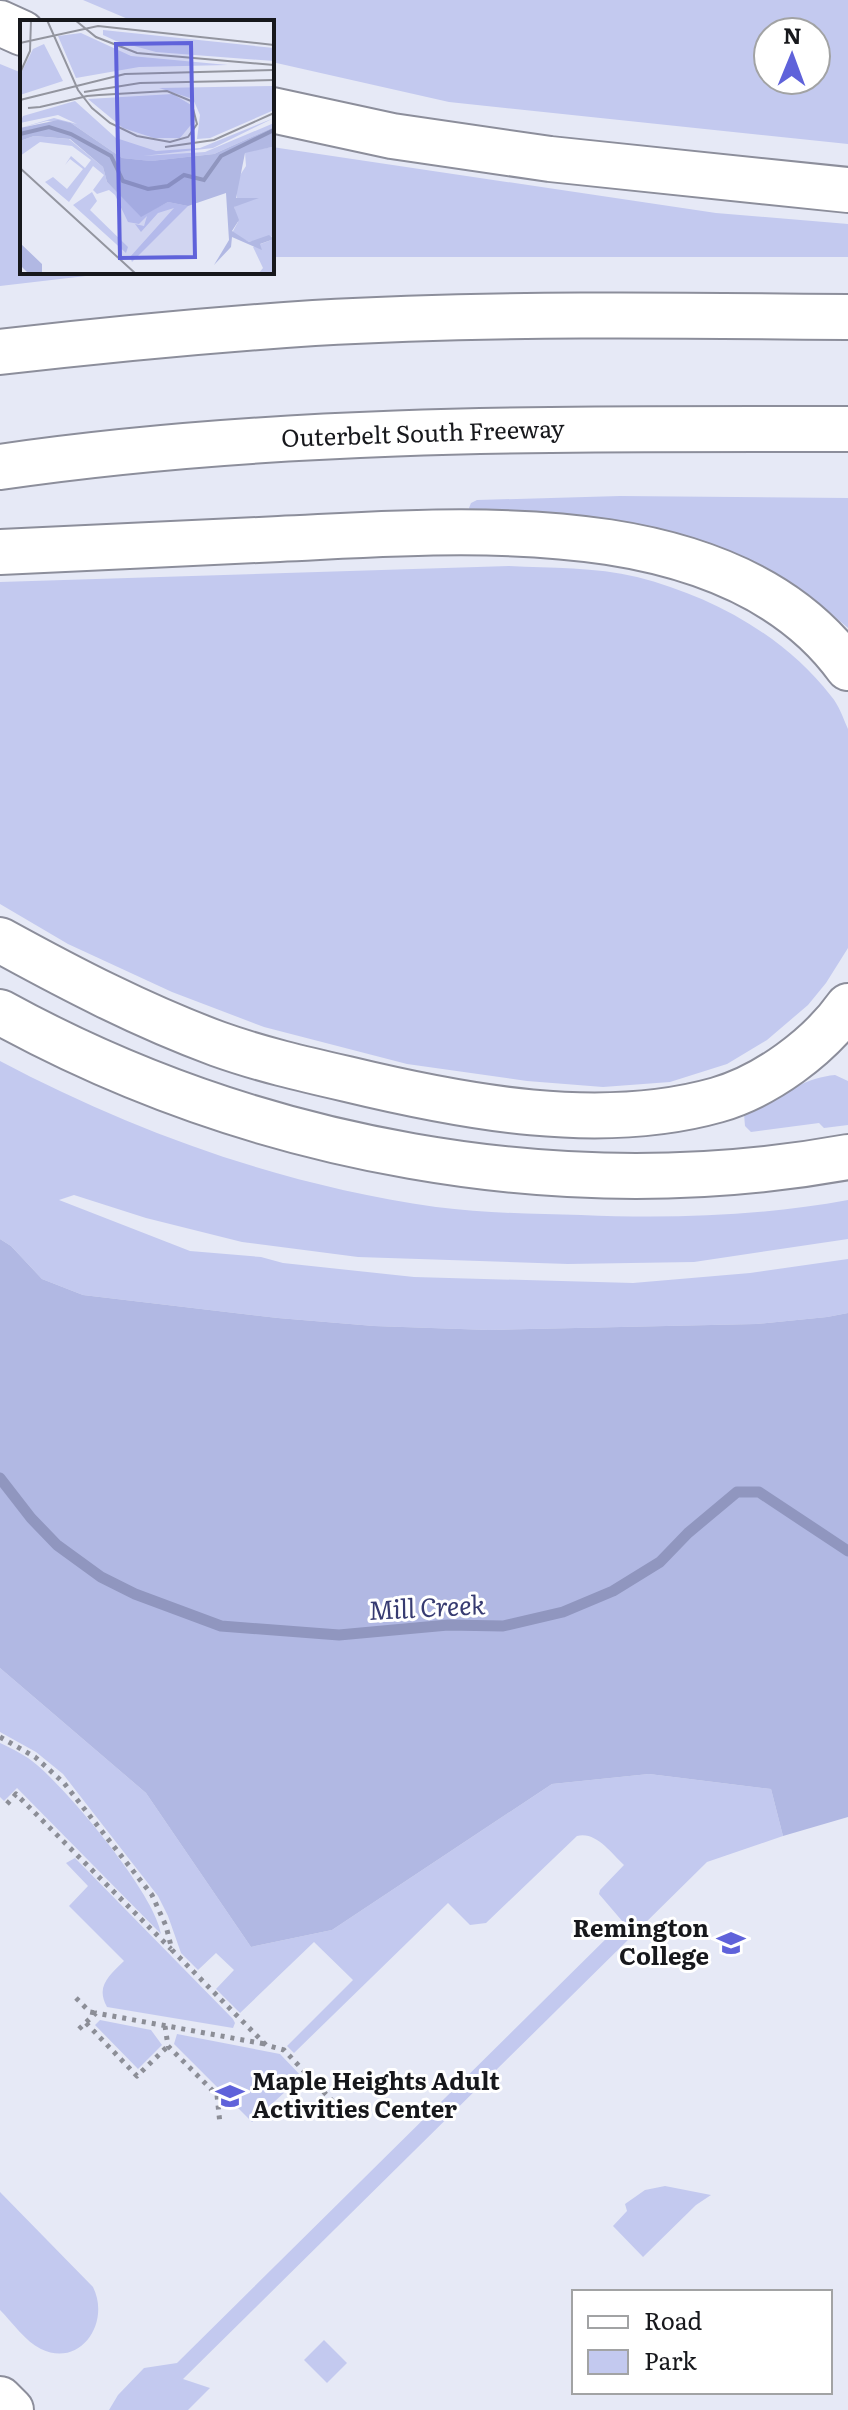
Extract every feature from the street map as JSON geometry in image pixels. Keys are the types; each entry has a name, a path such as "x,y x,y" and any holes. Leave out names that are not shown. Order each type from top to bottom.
{"main road":[{"path":"0,23 20,32"},
{"path":"274,110 392,136 550,159 848,190"},
{"path":"0,352 98,340 315,323 667,315 848,317"},
{"name":"Outerbelt South Freeway","path":"0,467 260,439 547,429 848,429"},
{"path":"0,552 475,533 603,542 677,556 713,568 747,585 782,604 813,628 848,668"},
{"path":"0,940 80,985 176,1027 255,1056 398,1092 542,1112 635,1114 678,1109 721,1099 758,1083 789,1064 820,1037 848,1006"},
{"path":"0,1012 121,1070 256,1120 396,1153 534,1172 671,1175 806,1164 848,1157"},
{"path":"0,2399 11,2410"}],"path":[{"path":"0,1737 48,1768 88,1813 152,1895 166,1926 172,1950"},
{"path":"7,1804 16,1794 266,2045"},
{"path":"76,1998 90,2012 284,2050 339,2108"},
{"path":"79,2029 96,2013"},
{"path":"86,2023 137,2076 168,2046"},
{"path":"165,2026 168,2046 217,2095 220,2124"}],"green space":[{"path":"83,0 848,0 848,144 449,102 274,62 274,20 130,20"},
{"path":"0,64 20,72 20,274 103,274 0,286"},
{"path":"274,147 716,213 848,224 848,257 274,257"},
{"path":"620,496 848,498 848,628 779,575 720,547 651,530 472,513 469,508 477,500"},
{"path":"509,566 605,571 637,577 692,595 744,621 791,654 839,707 848,729 848,948 808,1005 767,1040 727,1064 670,1082 603,1087 527,1081 407,1064 264,1027 172,992 68,944 0,904 0,582"},
{"path":"0,1061 104,1111 211,1153 322,1185 436,1207 527,1214 682,1216 782,1210 848,1200 848,1239 694,1262 568,1264 358,1257 242,1242 146,1218 74,1195 59,1200 190,1251 414,1277 633,1283 750,1273 848,1259 848,1313 756,1324 489,1330 374,1326 278,1318 83,1295 42,1279 11,1246 0,1239"},
{"path":"835,1075 848,1081 848,1125 824,1128 819,1123 751,1132 745,1126 744,1114 800,1085"},
{"path":"0,1668 146,1793 251,1947 332,1930 552,1784 649,1774 771,1789 783,1836 707,1862 183,2379 210,2388 188,2410 109,2410 118,2395 144,2368 177,2363 623,1922 599,1894 624,1865 597,1840 577,1836 486,1923 470,1925 448,1903 294,2053 287,2046 353,1980 314,1942 240,2013 216,1989 234,1970 216,1953 198,1970 181,1953 158,1896 63,1774 36,1752 0,1732"},
{"path":"0,1743 37,1765 89,1820 144,1895 161,1934 17,1788 4,1801 0,1797"},
{"path":"75,1858 233,2019 233,2028 107,2007 103,1987 124,1961 69,1906 88,1886 66,1863"},
{"path":"100,2020 151,2030 162,2045 138,2069 95,2025"},
{"path":"177,2034 280,2054 306,2081 286,2091 252,2122 174,2044"},
{"path":"665,2186 711,2195 696,2205 643,2257 613,2226 627,2211 625,2204 645,2190"},
{"path":"0,2192 93,2287 98,2301 98,2315 88,2339 79,2347 55,2353 41,2349 0,2310"},
{"path":"324,2340 347,2363 327,2383 304,2360"}],"shaded area":[{"path":"0,1239 11,1246 42,1279 83,1295 278,1318 374,1326 489,1330 756,1324 848,1313 848,1817 783,1836 771,1789 649,1774 552,1784 332,1930 251,1947 146,1793 0,1668"}],"waterway":[{"name":"Mill Creek","path":"0,1478 57,1545 101,1577 135,1594 221,1626 339,1635 448,1625 503,1626 563,1612 613,1591 660,1562 688,1533 737,1492 759,1492 848,1551"}],"place":[{"name":"Remington College","path":"731,1943"},
{"name":"Maple Heights Adult Activities Center","path":"230,2096"}]}
